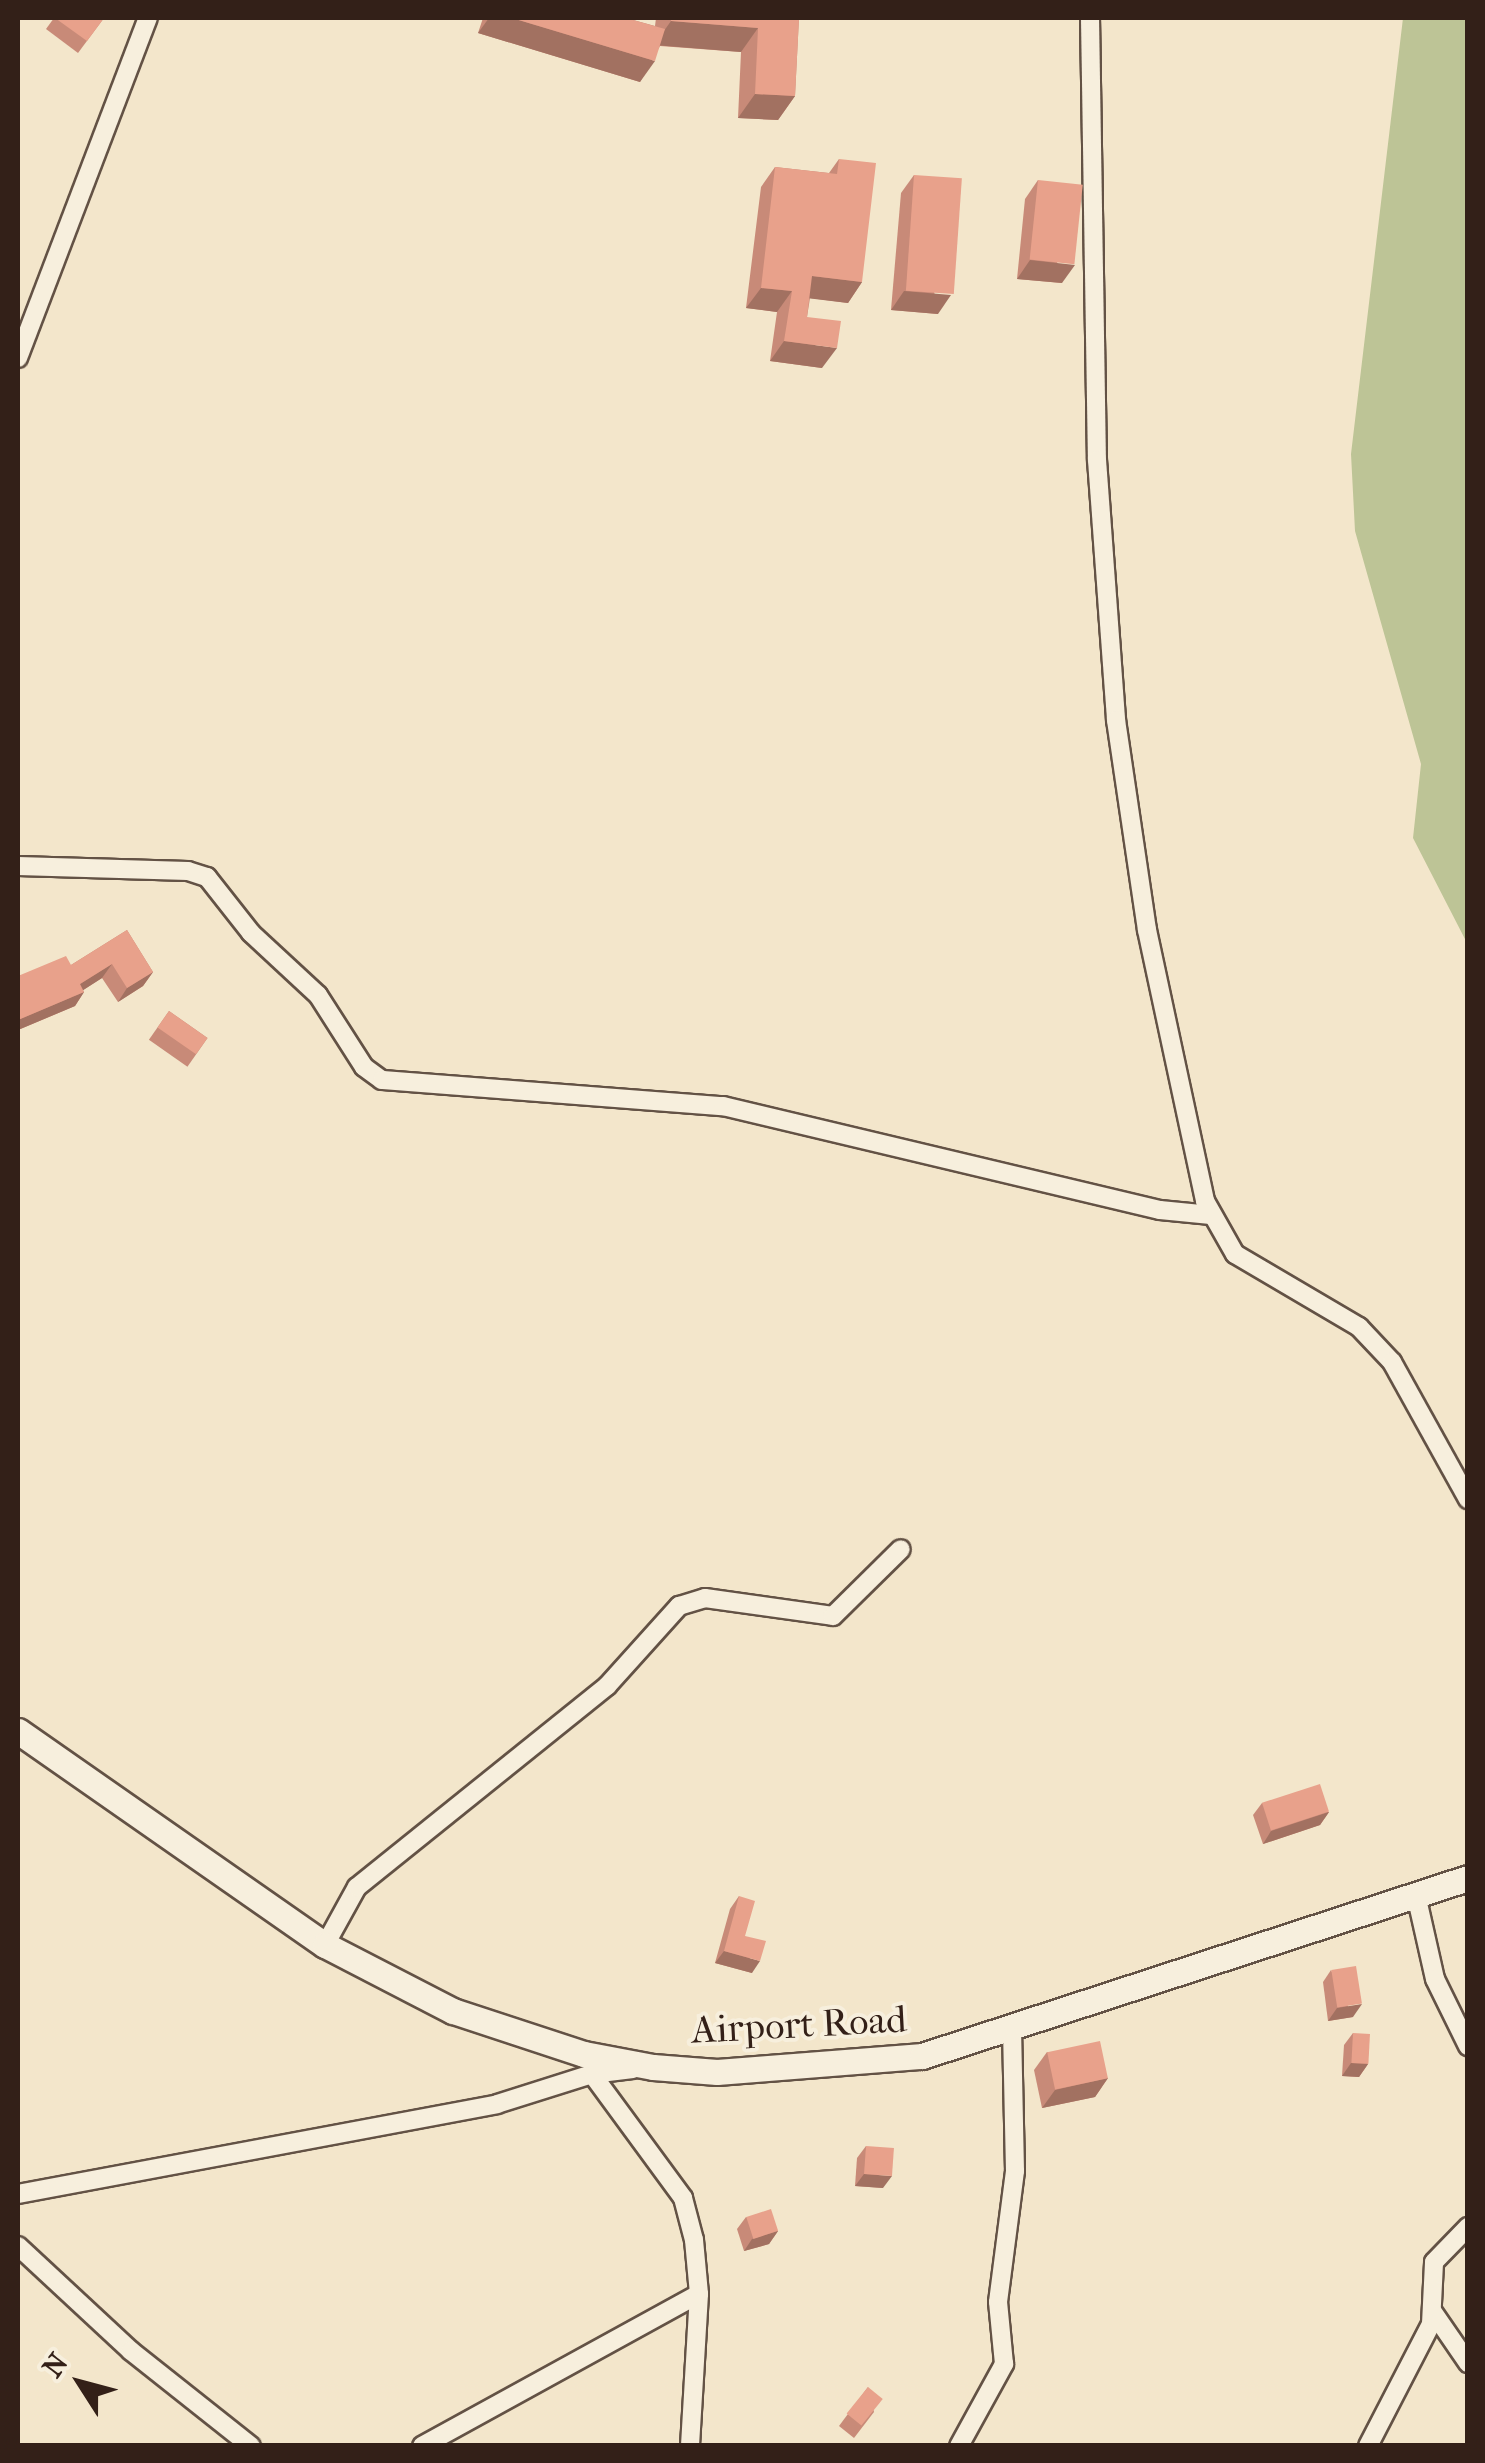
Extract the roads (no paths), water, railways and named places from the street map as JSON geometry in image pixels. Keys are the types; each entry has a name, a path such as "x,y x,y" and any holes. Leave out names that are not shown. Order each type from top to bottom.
{"main road":[{"name":"Airport Road","path":"18,1731 324,1944 454,2012 584,2054 654,2067 716,2072 836,2066 922,2056 1012,2032 1235,1951 1417,1899 1468,1878"}],"street":[{"path":"18,358 148,18"},
{"path":"1090,18 1096,460 1118,738 1147,930 1211,1215 1235,1254 1358,1327 1392,1362 1468,1500"},
{"path":"18,866 188,871 208,878 251,932 318,996 364,1067 382,1080 724,1106 1160,1210 1211,1215"},
{"path":"324,1944 357,1887 607,1686 680,1606 705,1598 834,1616 901,1549"},
{"path":"1417,1899 1435,1979 1468,2046"},
{"path":"959,2446 1004,2364 998,2302 1015,2170 1012,2032"},
{"path":"18,2194 497,2104 592,2074 654,2067"},
{"path":"592,2074 683,2198 699,2294 690,2446"},
{"path":"1368,2446 1433,2312 1434,2262 1468,2227"},
{"path":"18,2246 131,2351 252,2446"},
{"path":"422,2446 699,2294"},
{"path":"1433,2312 1468,2364"}]}
